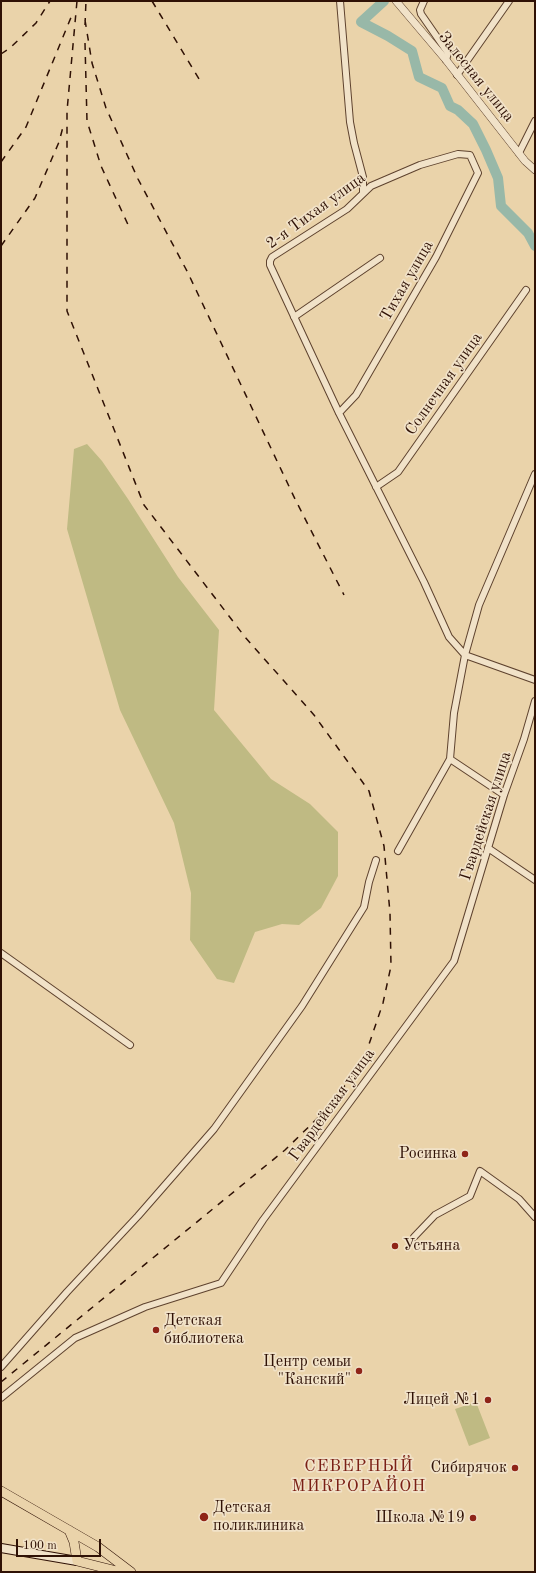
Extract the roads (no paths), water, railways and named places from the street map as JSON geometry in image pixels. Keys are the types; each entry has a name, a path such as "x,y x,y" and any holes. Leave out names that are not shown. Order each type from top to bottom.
{"main road":[{"path":"1,1491 98,1547 131,1572"},
{"path":"69,1530 74,1542 77,1561"},
{"path":"1,1548 77,1561 121,1572"}],"street":[{"path":"340,1 350,122 363,177 363,192"},
{"name":"Залесная улица","path":"396,1 446,60 519,153 535,170"},
{"path":"424,1 420,10 421,14 448,53 446,60"},
{"path":"457,75 510,1"},
{"path":"519,153 535,121"},
{"name":"2-я Тихая улица","path":"294,317 270,265 272,257 347,209 363,192 371,186 420,165 458,154 470,155"},
{"name":"Тихая улица","path":"339,413 356,395 436,257 478,173 470,155"},
{"path":"380,258 294,317 339,413 424,582 449,637 465,654 535,680"},
{"name":"Солнечная улица","path":"376,487 398,472 526,290"},
{"path":"398,851 450,759 454,713 465,654 479,605 535,474"},
{"name":"Гвардейская улица","path":"1,1398 75,1338 145,1307 221,1283 268,1214 454,961 504,796 524,739 535,701"},
{"path":"450,759 504,796"},
{"path":"488,848 535,880"},
{"path":"1,1367 67,1292 138,1216 214,1129 302,1006 364,907 369,882 376,860"},
{"path":"1,953 130,1046"},
{"path":"414,1237 435,1215 470,1196 480,1171 519,1199 535,1217"}],"waterway":[{"path":"384,1 361,22 412,51 419,77 442,88 450,106 458,110 473,124 498,178 501,206 528,233 535,246"}],"railway":[{"path":"1,54 10,48 36,23 50,1"},
{"path":"1,1382 285,1150 330,1106 364,1059 383,1003 391,966 390,913 384,846 369,791 314,715 245,637 144,505 67,311 67,111 77,1"},
{"path":"85,25 86,1"},
{"path":"152,1 199,79"},
{"path":"1,162 26,127 72,15"},
{"path":"85,20 92,63 106,108 138,179 188,273 295,499 344,595"},
{"path":"85,43 87,121 101,166 130,229"},
{"path":"1,246 35,198 59,142 64,123"}],"place":[{"name":"Росинка","path":"465,1154"},
{"name":"Устьяна","path":"395,1246"},
{"name":"Детская библиотека","path":"156,1330"},
{"name":"Центр семьи \"Канский\"","path":"359,1371"},
{"name":"Лицей №1","path":"488,1400"},
{"name":"Сибирячок","path":"515,1468"},
{"name":"Детская поликлиника","path":"204,1517"},
{"name":"Школа №19","path":"473,1518"}],"district":[{"name":"СЕВЕРНЫЙ МИКРОРАЙОН","path":"359,1477"}]}
